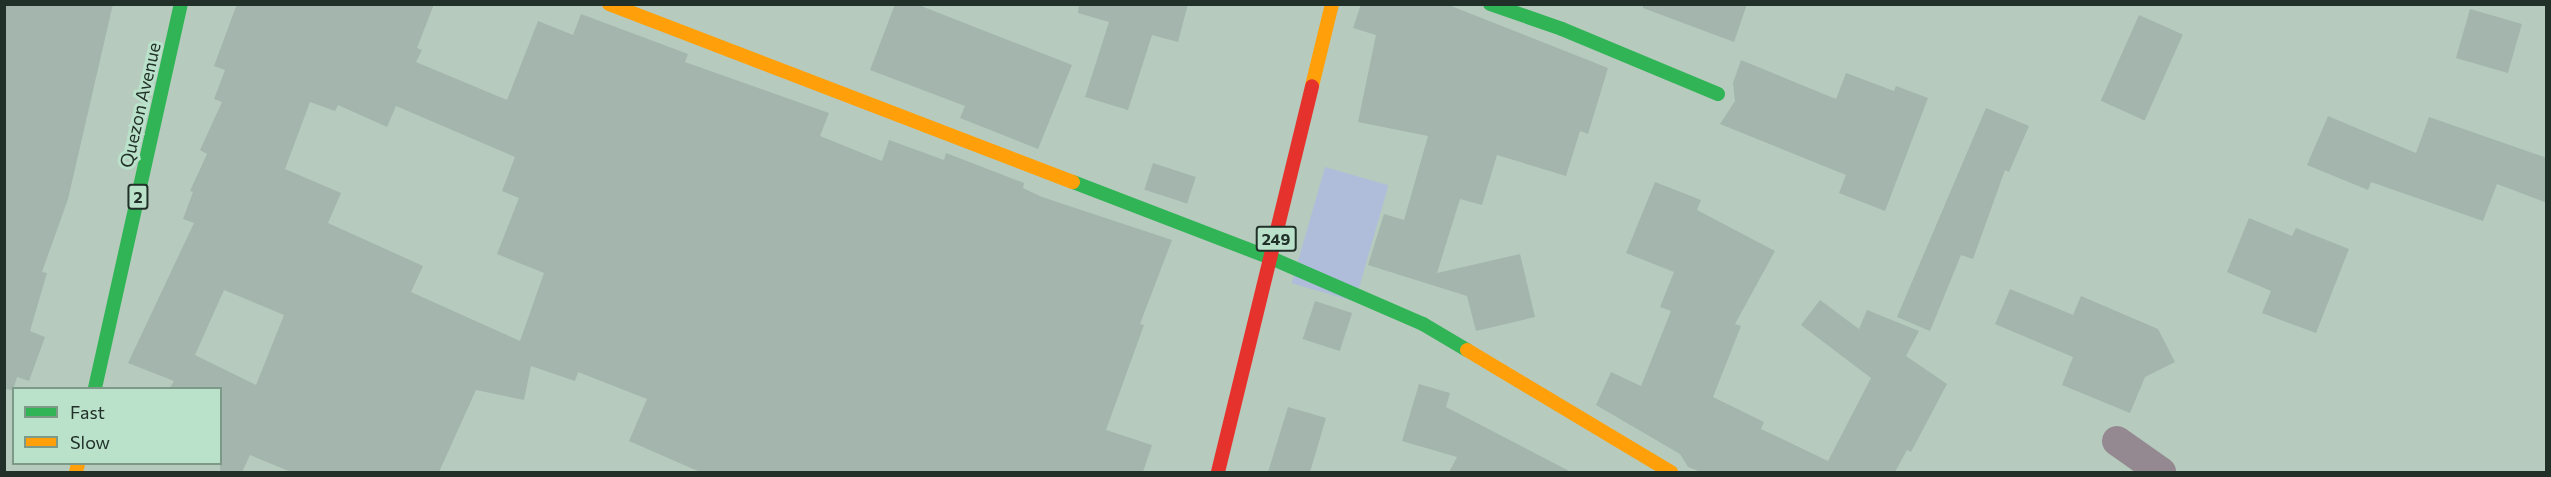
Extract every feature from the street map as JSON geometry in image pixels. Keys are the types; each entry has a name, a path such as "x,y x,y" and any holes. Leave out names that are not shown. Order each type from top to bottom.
{"main road":[{"name":"Quezon Avenue","path":"95,387 181,4"},
{"path":"609,4 1271,258 1423,324 1671,472"},
{"name":"249","path":"1218,472 1332,4"},
{"path":"1490,4 1562,29 1718,94"}],"street":[{"path":"2117,441 2161,472"}],"shaded area":[{"path":"1325,167 1388,185 1355,302 1292,283"}],"building":[{"path":"4,4 113,4 68,199 42,272 47,273 30,331 45,337 29,381 17,377 12,390 4,389"},
{"path":"237,4 434,4 417,48 422,50 416,62 507,100 538,21 573,35 581,14 688,54 685,62 829,113 820,136 882,161 889,140 944,160 946,153 1024,183 1023,188 1042,197 1172,240 1140,324 1144,325 1106,430 1152,445 1143,472 700,472 629,441 647,399 578,372 575,381 531,366 524,400 476,390 439,472 291,472 250,455 242,472 220,472 220,465 222,465 222,387 171,387 174,381 128,363 194,223 183,219 193,192 190,191 207,154 200,150 222,102 214,99 225,70 214,66","holes":["310,102 335,111 338,105 387,127 396,106 515,157 502,191 519,198 497,254 544,273 520,341 411,292 423,266 328,223 341,193 285,169","224,290 284,315 256,385 195,355"]},
{"path":"895,4 916,4 1072,65 1038,149 960,118 965,106 870,70"},
{"path":"1079,4 1188,4 1178,42 1152,35 1128,110 1085,97 1109,22 1078,13"},
{"path":"1361,4 1446,4 1608,68 1588,134 1580,131 1566,176 1497,155 1482,205 1460,199 1437,273 1520,254 1535,317 1476,331 1467,296 1368,265 1384,214 1404,220 1428,136 1358,122 1376,35 1353,28"},
{"path":"1643,4 1747,4 1734,42 1643,8"},
{"path":"2470,9 2522,24 2508,73 2456,58"},
{"path":"2139,15 2183,35 2145,120 2101,101"},
{"path":"1741,60 1836,99 1846,73 1894,91 1896,86 1928,98 1885,211 1839,193 1846,175 1720,124 1735,101 1733,83"},
{"path":"1986,108 2029,126 2009,172 2005,170 1973,259 1961,255 1930,331 1897,317"},
{"path":"2328,116 2416,153 2429,117 2547,158 2547,203 2497,184 2483,221 2371,182 2368,190 2307,165"},
{"path":"1153,163 1196,177 1187,204 1144,190"},
{"path":"1655,182 1701,200 1697,210 1775,251 1735,324 1741,326 1713,397 1764,422 1761,429 1828,461 1871,378 1801,325 1820,300 1859,329 1867,310 1919,331 1906,356 1947,384 1911,452 1907,450 1895,472 1701,472 1688,467 1680,454 1596,405 1611,372 1641,386 1671,311 1660,307 1674,272 1626,253"},
{"path":"2249,218 2292,236 2296,228 2349,249 2316,333 2262,313 2271,291 2227,272"},
{"path":"2010,289 2073,315 2081,296 2158,329 2175,362 2145,377 2130,413 2062,385 2073,357 1995,324"},
{"path":"1315,301 1352,313 1340,351 1303,339"},
{"path":"1419,384 1450,393 1446,407 1571,472 1449,472 1457,457 1402,441"},
{"path":"1288,407 1326,418 1310,472 1268,472"}],"traffic: fast":[{"path":"95,387 181,4"},
{"path":"1490,4 1562,29 1718,94"},
{"path":"1073,182 1271,258 1423,324 1467,350"}],"traffic: slow":[{"path":"609,4 1073,182"},
{"path":"1312,86 1332,4"},
{"path":"1467,350 1671,472"},
{"path":"76,472 78,465"}],"traffic: jam":[{"path":"1218,472 1312,86"}]}
